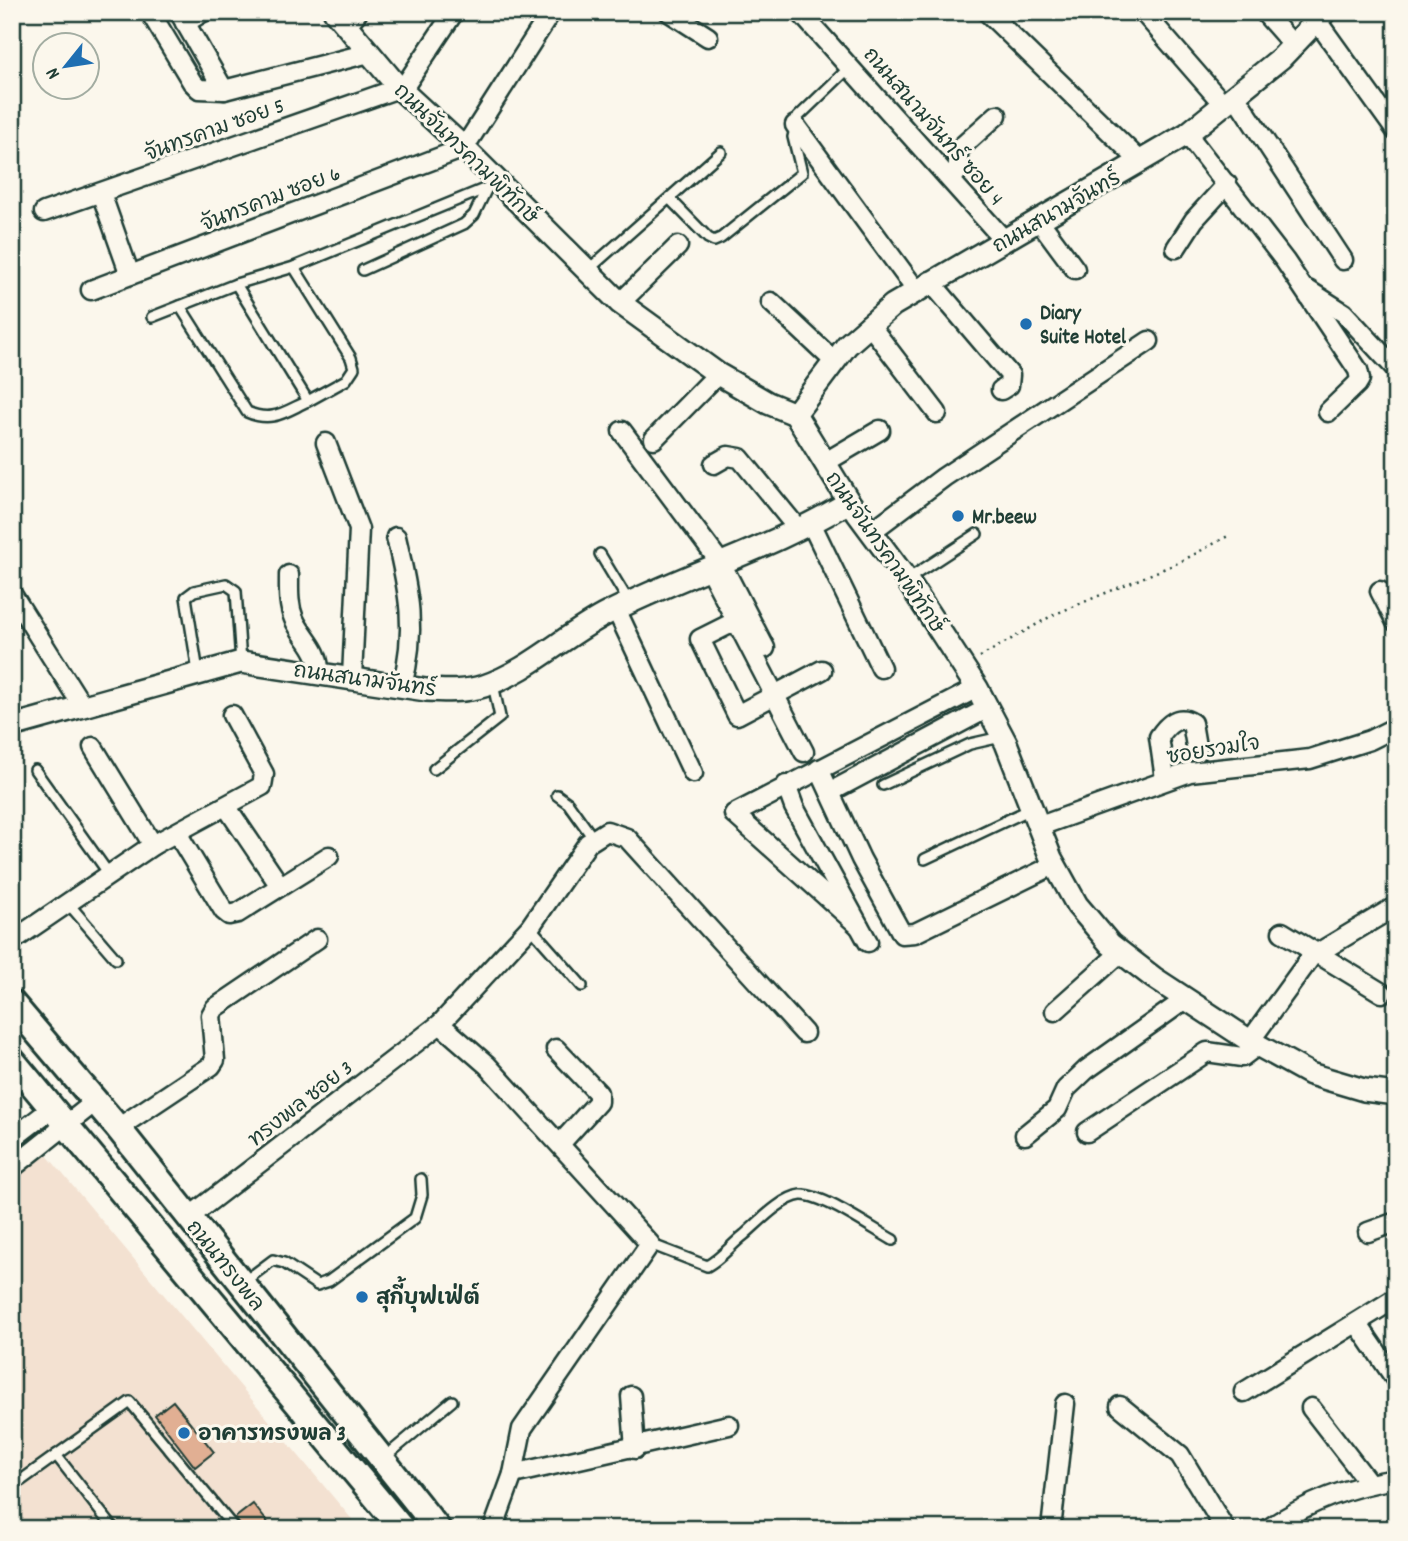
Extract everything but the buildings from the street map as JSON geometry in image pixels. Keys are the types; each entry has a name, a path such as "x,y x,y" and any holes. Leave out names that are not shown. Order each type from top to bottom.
{"main road":[{"name":"ถนนทรงพล","path":"12,1003 118,1128 240,1284 439,1529"},
{"name":"ถนนทรงพล","path":"12,1060 402,1529"}],"street":[{"path":"150,12 195,87 224,90 369,53"},
{"path":"203,12 182,17 224,90"},
{"path":"400,89 454,12"},
{"path":"464,148 551,12"},
{"path":"669,12 708,37"},
{"name":"ถนนสนามจันทร์ ซอย 4","path":"800,12 1004,240"},
{"path":"987,12 1141,162"},
{"path":"1143,12 1230,101 1343,260"},
{"path":"1264,12 1294,46"},
{"path":"1321,16 1396,131"},
{"name":"ถนนสนามจันทร์","path":"795,414 834,361 869,324 923,285 1186,134 1230,101 1294,46 1321,16"},
{"name":"ถนนจันทรคามพิทักษ์","path":"346,17 369,53 400,89 464,148 494,186 620,303 718,373 768,403 795,414 849,502 907,580 977,688 1003,736 1055,864 1077,905 1121,953 1254,1043 1310,1074 1339,1084 1396,1094"},
{"name":"จันทรคาม ซอย 5","path":"44,212 400,89"},
{"path":"951,179 958,171 958,150 997,115"},
{"path":"795,125 923,285 1010,375 1009,385 1002,390"},
{"path":"1186,134 1227,184 1302,286 1358,370 1360,379 1328,412"},
{"name":"จันทรคาม ซอย 6","path":"91,290 464,148"},
{"path":"1177,248 1194,220 1227,184"},
{"path":"101,193 130,275"},
{"path":"1038,219 1075,269"},
{"path":"620,303 678,246"},
{"path":"1302,286 1344,313 1394,367"},
{"path":"771,302 834,361"},
{"path":"869,324 937,413"},
{"path":"872,531 944,477 1149,341"},
{"path":"654,439 718,373"},
{"path":"824,463 880,430"},
{"path":"622,431 716,567 765,648"},
{"path":"326,443 359,529 352,677"},
{"path":"714,464 729,456 740,458 804,526 881,668"},
{"name":"ถนนสนามจันทร์","path":"12,726 241,662 454,691 492,682 623,606 716,567 849,502"},
{"path":"396,537 411,610 411,650 402,686"},
{"path":"716,567 736,621 804,752"},
{"path":"289,575 290,607 316,653 319,673"},
{"path":"1380,591 1395,620"},
{"path":"12,594 83,707"},
{"path":"623,606 693,774"},
{"path":"736,621 700,639 737,715 822,670"},
{"path":"786,785 794,807 864,934 734,814 786,785 977,688"},
{"path":"830,792 988,708"},
{"path":"12,942 153,845 265,783 264,774 232,715"},
{"path":"1165,779 1159,737 1165,728 1175,721 1185,719 1192,723 1197,752"},
{"name":"ซอยรวมใจ","path":"1036,817 1190,772 1310,759 1370,740 1396,727"},
{"path":"93,747 153,845"},
{"path":"819,769 861,859 902,934 915,933 1055,864"},
{"path":"226,806 280,886"},
{"path":"593,838 607,831 627,838 804,1033"},
{"path":"177,833 226,914 238,913 329,856"},
{"name":"ทรงพล ซอย 3","path":"188,1218 440,1024 530,927 593,838"},
{"path":"1087,1132 1207,1052 1242,1058 1297,972 1317,953 1396,906"},
{"path":"1282,932 1382,993"},
{"path":"118,1128 211,1066 215,1060 211,1015 215,1008 317,939"},
{"path":"1055,1011 1121,953"},
{"path":"1025,1135 1057,1109 1066,1089 1086,1070 1186,999"},
{"path":"440,1024 487,1065 650,1244 522,1429 513,1474 493,1529"},
{"path":"556,1049 598,1093 597,1107 560,1144"},
{"path":"12,1139 95,1102"},
{"path":"12,1168 59,1118"},
{"path":"1368,1232 1396,1222"},
{"path":"1244,1392 1396,1298"},
{"path":"1357,1323 1396,1380"},
{"path":"631,1396 635,1449"},
{"path":"1051,1529 1065,1404"},
{"path":"1120,1406 1180,1455 1225,1529"},
{"path":"1311,1408 1369,1483"},
{"path":"513,1474 729,1426"},
{"path":"1268,1529 1332,1495 1369,1483 1396,1479"}],"lane":[{"path":"670,199 708,238 714,241 721,238 802,173 793,137 798,117 851,66"},
{"path":"587,271 722,152"},
{"path":"152,317 236,284 294,267 494,186"},
{"path":"363,270 464,224 474,215 494,186"},
{"path":"180,306 247,412 263,419 308,401 346,380 354,368 351,358 294,267"},
{"path":"236,284 308,401"},
{"path":"907,580 977,534"},
{"path":"600,554 623,606"},
{"path":"198,674 186,597 194,591 226,584 236,591 241,662"},
{"path":"434,769 500,717 499,703 492,682"},
{"path":"883,785 970,744 1003,736"},
{"path":"35,770 109,874"},
{"path":"556,794 568,803 593,838"},
{"path":"925,859 1036,817"},
{"path":"67,902 116,959"},
{"path":"530,927 582,986"},
{"path":"240,1284 272,1260 284,1263 317,1285 329,1281 415,1218 422,1195 421,1179"},
{"path":"650,1244 707,1266 718,1260 742,1236 787,1201 800,1195 815,1197 893,1240"},
{"path":"382,1460 452,1401"},
{"path":"12,1487 130,1402 235,1529"},
{"path":"56,1455 114,1529"}],"path":[{"path":"964,667 1053,615 1180,562 1228,536"}],"shaded area":[{"path":"12,1113 15,1117 360,1529 12,1529"}],"place":[{"name":"Diary Suite Hotel","path":"1026,324"},
{"name":"Mr.beew","path":"958,516"},
{"name":"สุกี้บุฟเฟ่ต์","path":"362,1297"},
{"name":"อาคารทรงพล 3","path":"184,1433"}]}
